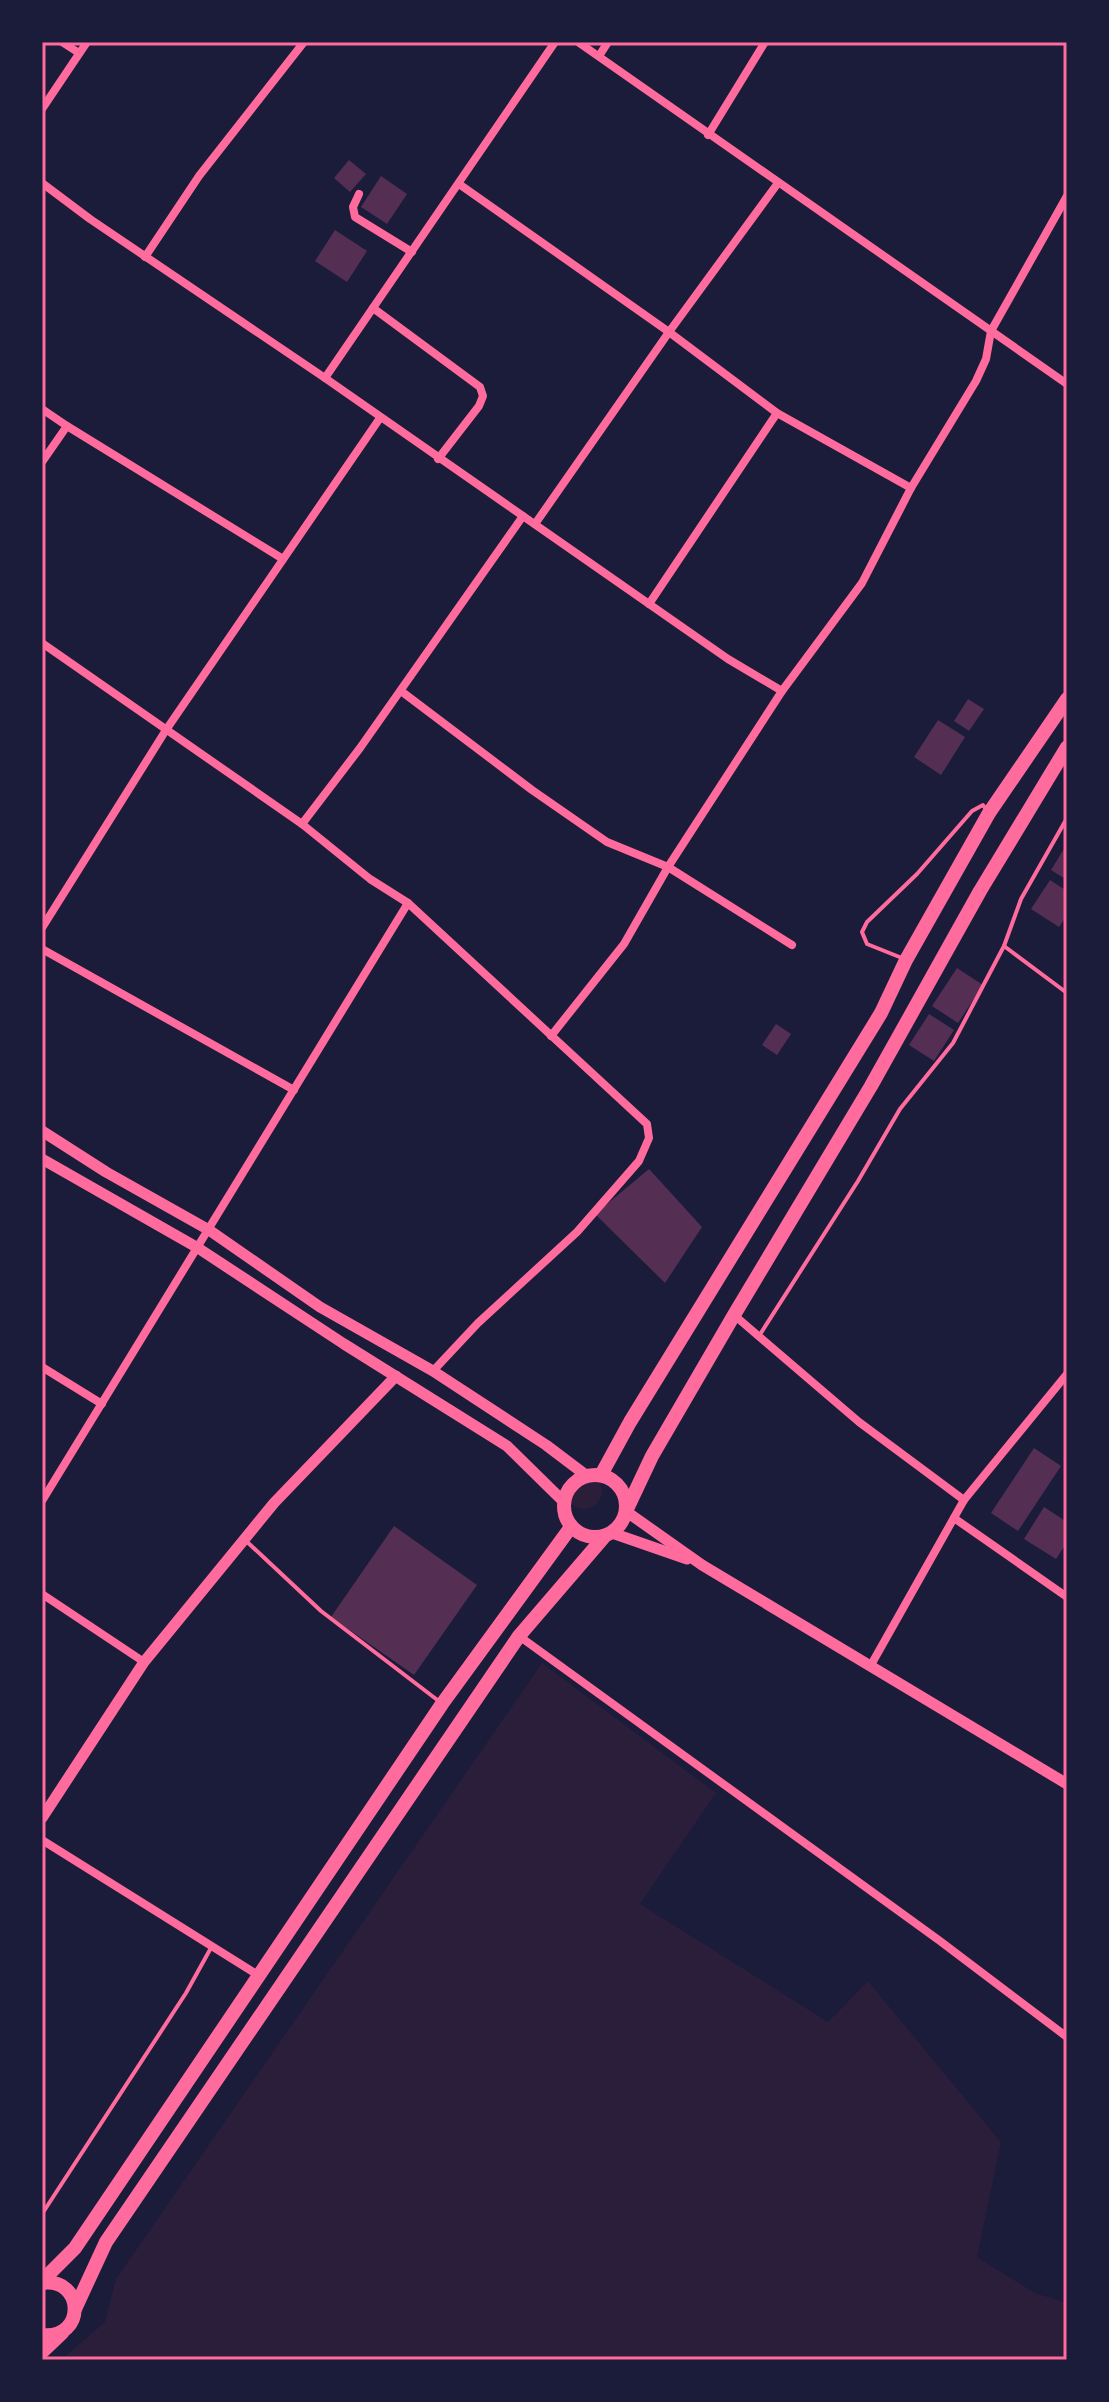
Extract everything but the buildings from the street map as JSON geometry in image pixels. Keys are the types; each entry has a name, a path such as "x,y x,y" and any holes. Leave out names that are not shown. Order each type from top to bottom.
{"main road":[{"path":"608,1535 592,1538 581,1535 571,1527 565,1515 564,1502 568,1490 576,1481 594,1475 630,1422 881,1013 906,960 989,813 1067,699"},
{"path":"42,2352 70,2325 106,2242 519,1636 624,1520 652,1456 1067,747"},
{"path":"594,1475 617,1483 626,1499 627,1510"},
{"path":"42,2282 75,2248 442,1704 571,1527"},
{"path":"42,2282 64,2287 74,2301 75,2309"},
{"path":"42,2335 55,2336 63,2331"}],"street":[{"path":"62,42 79,53"},
{"path":"42,109 87,42"},
{"path":"145,257 199,176 304,42"},
{"path":"325,378 555,42"},
{"path":"578,42 1067,384"},
{"path":"599,56 608,42"},
{"path":"708,135 765,42"},
{"path":"42,183 728,659 782,691"},
{"path":"535,524 778,183"},
{"path":"459,184 669,332 777,413 911,488"},
{"path":"359,194 353,207 355,217 412,252"},
{"path":"551,1036 624,944 668,867 782,691 862,583 911,488 976,381 986,359 991,331 1067,196"},
{"path":"373,308 480,387 483,396 479,406 438,459"},
{"path":"42,409 283,559"},
{"path":"649,604 777,413"},
{"path":"42,928 166,730 380,418"},
{"path":"42,462 67,426"},
{"path":"302,824 401,691 523,516"},
{"path":"42,643 302,824 370,879 408,903 642,1118 649,1129 647,1144 639,1161 577,1232 478,1323 433,1371"},
{"path":"401,691 532,790 607,842 668,867 792,945"},
{"path":"42,1501 408,903"},
{"path":"42,949 294,1090"},
{"path":"42,1131 106,1172 209,1230 320,1307 433,1371 594,1475"},
{"path":"42,1159 198,1248 507,1446 530,1465 564,1502"},
{"path":"734,1315 859,1422 964,1500"},
{"path":"42,1367 102,1404"},
{"path":"871,1665 964,1500 1067,1374"},
{"path":"42,1818 144,1662 244,1539 317,1456 396,1376"},
{"path":"1058,1386 1067,1391"},
{"path":"627,1510 702,1565 1067,1784"},
{"path":"954,1518 1067,1597"},
{"path":"608,1535 702,1565"},
{"path":"42,1594 144,1662"},
{"path":"519,1636 940,1941 1067,2037"},
{"path":"42,1840 258,1975"}],"lane":[{"path":"906,960 867,944 862,932 867,922 917,874 972,811 983,805 989,813"},
{"path":"759,1336 900,1109 953,1043 1004,946 1021,899 1067,818"},
{"path":"1004,946 1067,993"},
{"path":"244,1539 321,1611 442,1704"},
{"path":"42,2214 186,1993 212,1946"}],"shaded area":[{"path":"584,1473 597,1478 602,1491 597,1504 584,1509 571,1504 566,1491 571,1478"},
{"path":"542,1663 716,1793 640,1904 828,2022 868,1981 1001,2142 977,2257 1035,2293 1067,2303 1067,2360 61,2360 105,2322 116,2279"}]}
